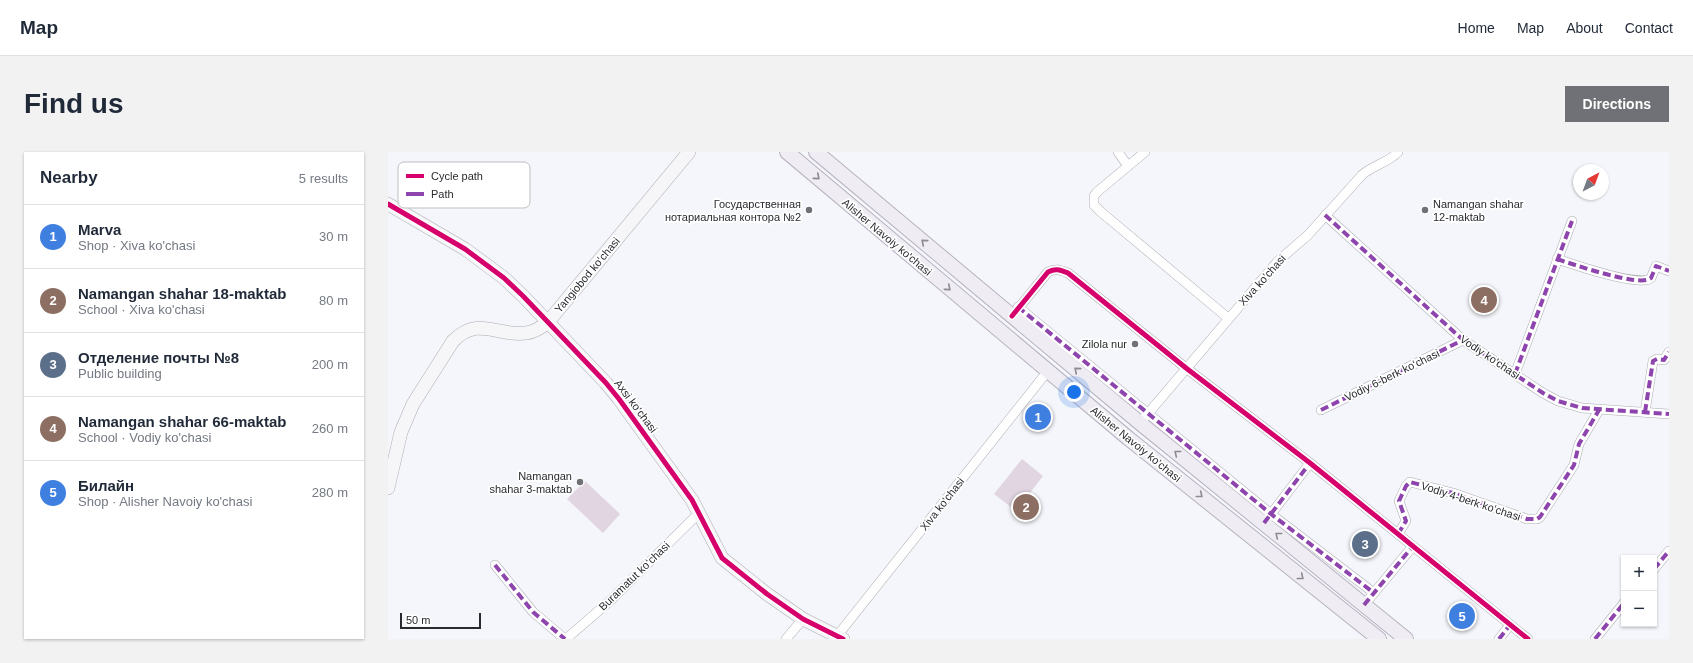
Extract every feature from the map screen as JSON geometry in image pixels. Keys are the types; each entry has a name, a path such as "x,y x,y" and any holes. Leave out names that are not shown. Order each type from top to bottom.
{"main road":[{"name":"Alisher Navoiy ko'chasi","path":"787,152 1047,372 1376,638"},
{"name":"Alisher Navoiy ko'chasi","path":"816,152 1015,311 1268,519 1364,605 1406,639"}],"street":[{"name":"Yangiobod koʻchasi","path":"388,488 402,432 413,404 453,341 461,333 472,328 516,334 528,333 538,329 548,322 689,152"},
{"path":"1118,152 1128,166"},
{"path":"1145,152 1097,192 1094,196 1094,204 1101,212 1228,318"},
{"name":"Xiva ko'chasi","path":"1144,418 1278,261 1308,235 1370,168 1388,161 1398,152"},
{"name":"Axsi ko'chasi","path":"388,204 458,245 504,278 548,322 619,399 677,477 700,512 722,558 767,594 803,619 840,638"},
{"name":"Vodiy ko'chasi","path":"1326,215 1463,340 1543,393 1558,401 1599,410 1669,414"},
{"path":"1515,374 1572,221"},
{"path":"1557,260 1608,276 1645,281 1651,278 1656,266 1669,271"},
{"path":"1015,311 1041,278 1053,269 1059,269 1068,273 1186,368 1310,463 1528,639"},
{"name":"Vodiy 6-berk koʻchasi","path":"1321,410 1463,340"},
{"path":"1645,412 1653,361 1657,359 1664,360 1669,352"},
{"name":"Xiva ko'chasi","path":"840,638 1047,372"},
{"name":"Vodiy 4-berk koʻchasi","path":"1398,534 1406,521 1399,501 1406,486 1410,482 1453,493 1527,519 1533,520 1540,517 1574,465 1579,444 1599,410"},
{"path":"1310,463 1268,519 1374,593"},
{"name":"Buramatut koʻchasi","path":"565,639 611,600 700,512"},
{"path":"1364,605 1413,546"},
{"path":"1657,566 1668,555"},
{"path":"495,565 533,612 565,639"},
{"path":"1595,639 1621,607"},
{"path":"786,639 803,619"},
{"path":"1499,639 1510,625"}],"shaded area":[{"path":"1022,459 1043,476 1016,511 994,494"},
{"path":"585,481 620,514 603,533 567,499"}],"marked path":[{"path":"1325,215 1463,340 1543,393 1558,401 1582,408 1669,414"},
{"path":"1515,374 1572,221"},
{"path":"1557,259 1591,270 1634,280 1645,280 1651,278 1656,266 1669,271"},
{"path":"1018,307 1271,514 1374,593"},
{"path":"1321,410 1463,340"},
{"path":"1645,412 1653,361 1657,359 1664,360 1669,352"},
{"path":"1398,534 1406,521 1399,501 1406,486 1410,482 1453,493 1527,519 1537,519 1540,517 1574,465 1579,444 1599,410"},
{"path":"1264,523 1310,463"},
{"path":"1364,605 1413,546"},
{"path":"1657,565 1669,551"},
{"path":"495,565 533,612 565,639"},
{"path":"1595,639 1621,607"},
{"path":"1499,639 1510,625"}],"cycle path":[{"path":"388,204 465,249 504,278 523,296 606,383 619,399 692,500 722,558 767,594 803,619 843,639"},
{"path":"1012,316 1048,272 1058,270 1068,273 1186,368 1310,463 1528,639"}],"place":[{"name":"Государственная нотариальная контора №2","path":"809,210"},
{"name":"Namangan shahar 12-maktab","path":"1425,210"},
{"name":"Namangan shahar 66-maktab","path":"1484,300"},
{"name":"Zilola nur","path":"1135,344"},
{"name":"Marva","path":"1038,417"},
{"name":"Namangan shahar 3-maktab","path":"580,482"},
{"name":"Namangan shahar 18-maktab","path":"1026,507"},
{"name":"Отделение почты №8","path":"1365,544"},
{"name":"Билайн","path":"1462,616"}]}
